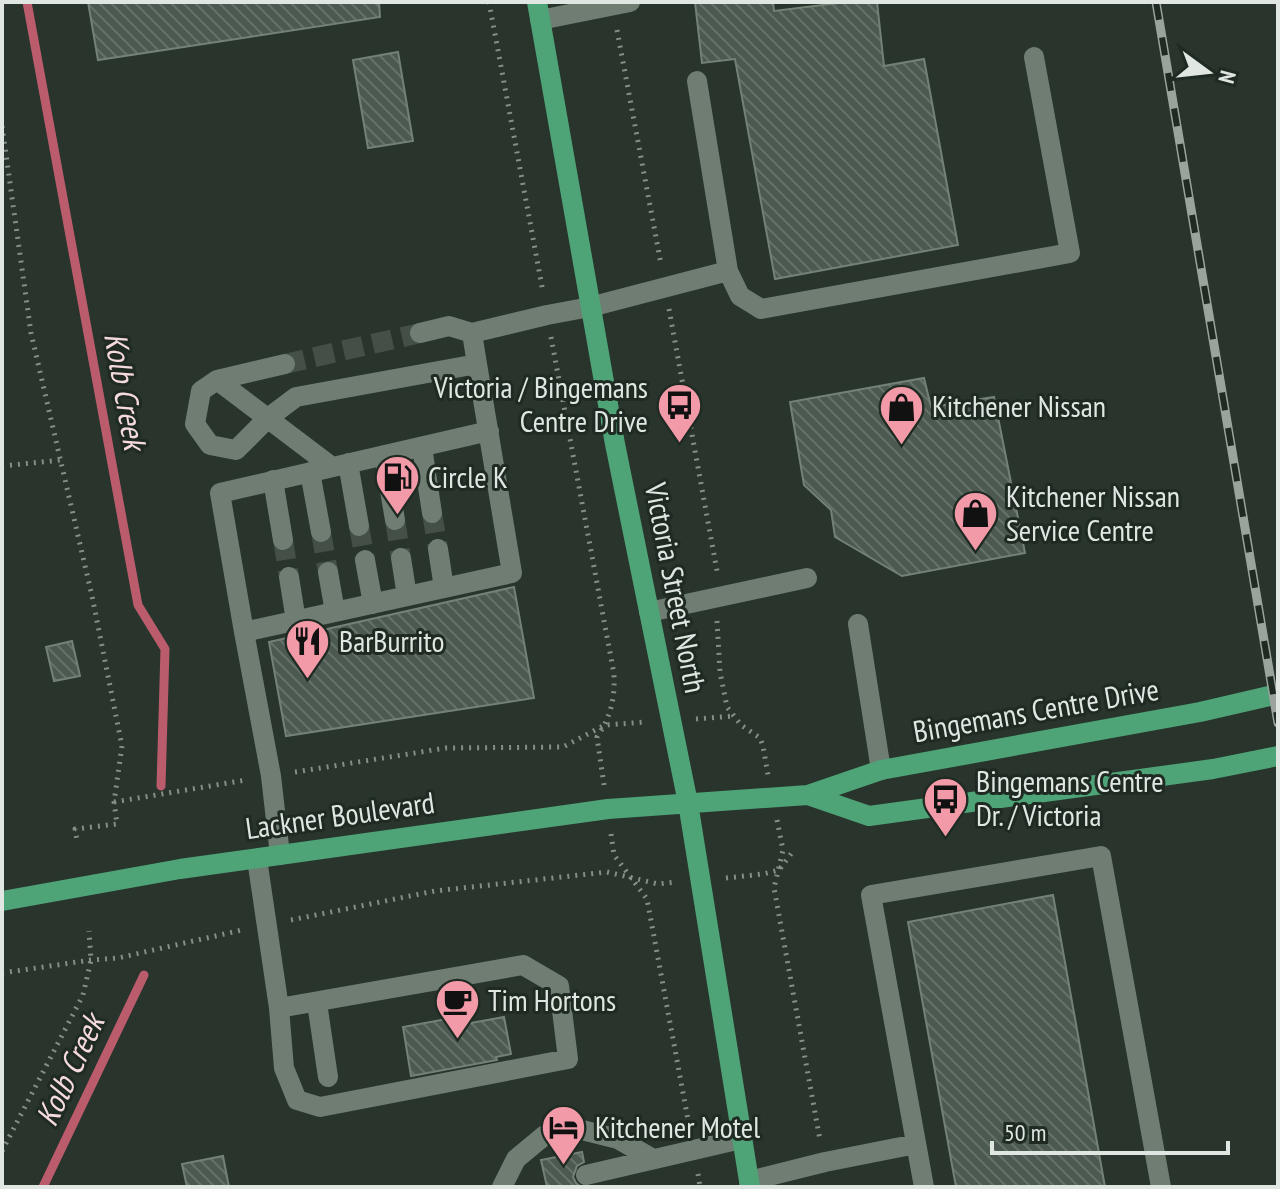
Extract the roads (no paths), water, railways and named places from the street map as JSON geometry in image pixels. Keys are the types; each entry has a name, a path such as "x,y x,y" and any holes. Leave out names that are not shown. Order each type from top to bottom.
{"main road":[{"name":"Victoria Street North","path":"538,11 590,307 688,803 750,1184"},
{"name":"Bingemans Centre Drive","path":"688,803 808,795 881,770 1200,712 1278,694"},
{"name":"Bingemans Centre Drive","path":"808,795 869,816 1199,771 1278,756"},
{"name":"Lackner Boulevard","path":"2,901 180,869 608,809 688,803"}],"lane":[{"path":"538,11 621,4"},
{"path":"697,81 728,271 740,296 761,309 1070,253 1034,57"},
{"path":"420,333 449,326 472,333 590,307 728,271"},
{"path":"244,632 512,573 472,333"},
{"path":"285,364 217,380 201,391 195,424 210,445 236,450 268,418 296,397 477,364"},
{"path":"217,380 340,465 359,526"},
{"path":"280,855 271,776 220,493 489,431"},
{"path":"422,447 432,513"},
{"path":"384,455 395,520"},
{"path":"310,472 321,532"},
{"path":"273,480 283,540"},
{"path":"438,549 444,588"},
{"path":"401,558 407,596"},
{"path":"365,560 373,604"},
{"path":"328,572 335,612"},
{"path":"289,577 296,621"},
{"path":"649,612 807,578"},
{"path":"858,624 881,770"},
{"path":"924,1187 871,895 1101,856 1161,1187"},
{"path":"257,859 279,1008 284,1068 297,1100 320,1107 568,1059 559,986 523,965 279,1008"},
{"path":"317,1003 328,1077"},
{"path":"502,1187 516,1159 545,1135 582,1130 618,1139 653,1159"},
{"path":"586,1175 741,1139"},
{"path":"750,1184 825,1162 916,1144"}],"waterway":[{"name":"Kolb Creek","path":"27,2 138,605 165,649 161,786"},
{"name":"Kolb Creek","path":"43,1187 144,975"}],"tunnel":[{"path":"285,364 420,333"},
{"path":"432,513 438,549"},
{"path":"395,520 401,558"},
{"path":"359,526 365,560"},
{"path":"321,532 328,572"},
{"path":"283,540 289,577"}],"railway":[{"path":"1156,2 1278,723"}],"place":[{"name":"Victoria / Bingemans Centre Drive","path":"679,444"},
{"name":"Kitchener Nissan","path":"901,446"},
{"name":"Circle K","path":"397,517"},
{"name":"Kitchener Nissan Service Centre","path":"975,553"},
{"name":"BarBurrito","path":"308,681"},
{"name":"Bingemans Centre Dr. / Victoria","path":"945,838"},
{"name":"Tim Hortons","path":"457,1040"},
{"name":"Kitchener Motel","path":"564,1167"}]}
